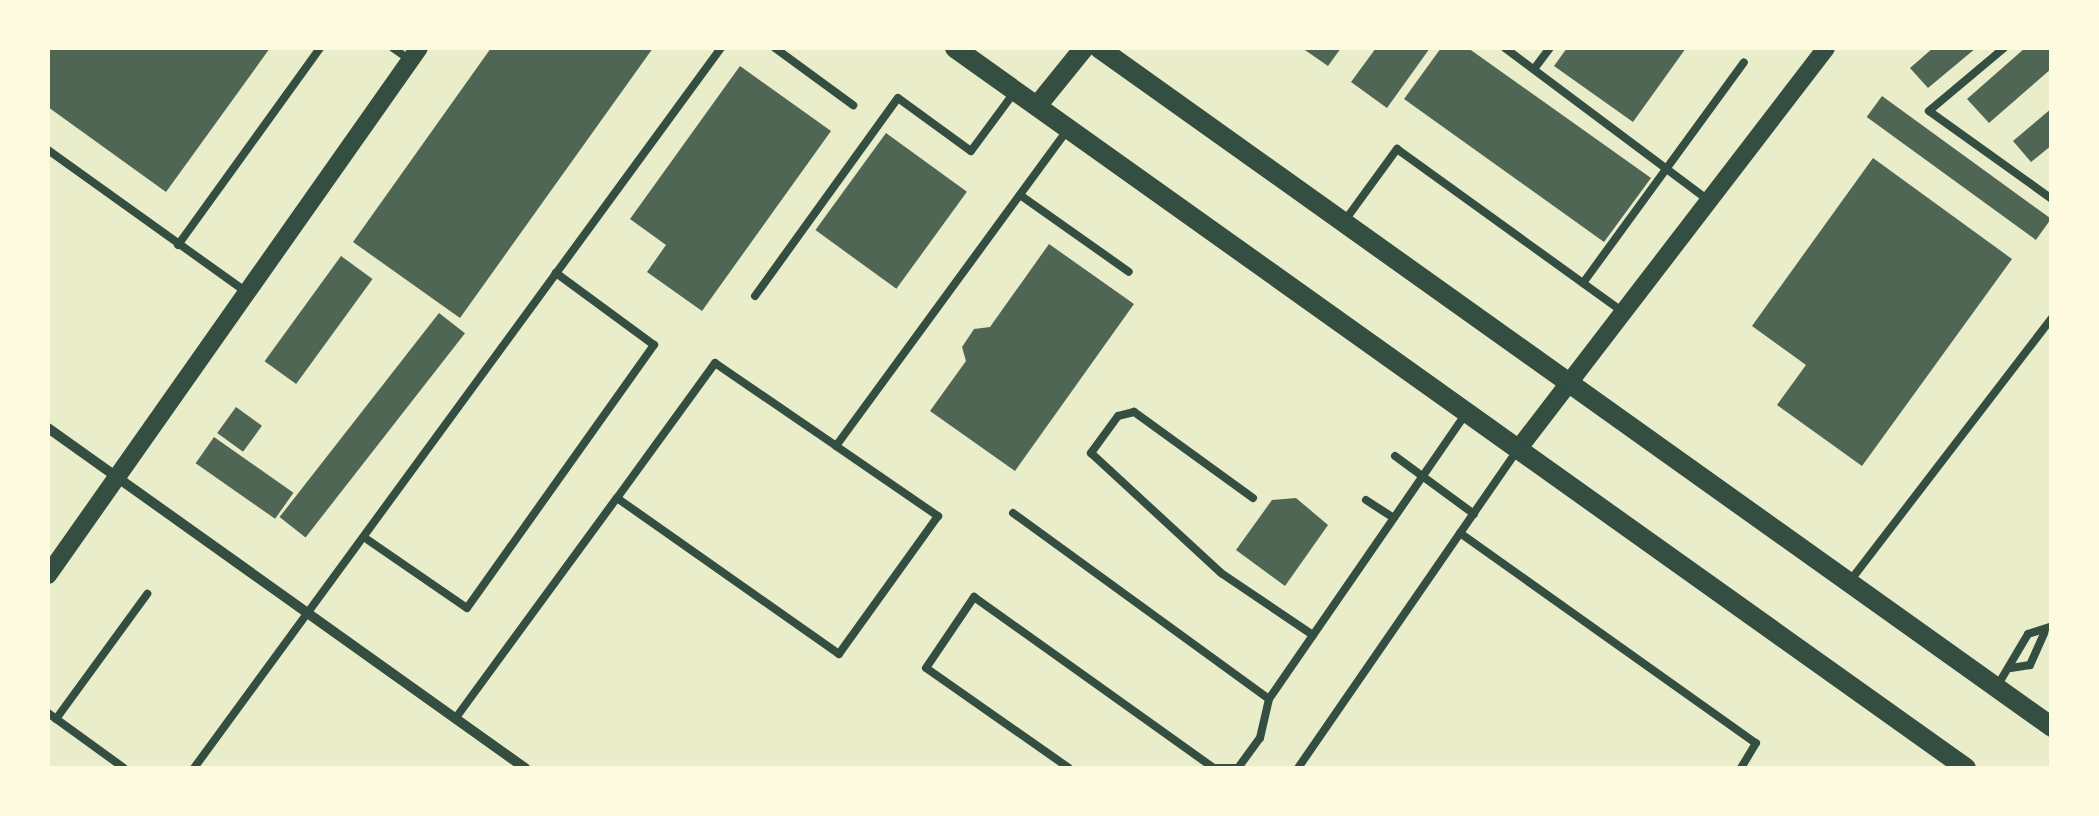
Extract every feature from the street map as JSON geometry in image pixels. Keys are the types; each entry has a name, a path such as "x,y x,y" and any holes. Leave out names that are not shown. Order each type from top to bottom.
{"main road":[{"path":"956,48 1956,766"},
{"path":"1038,106 1084,48"},
{"path":"1099,48 2052,727"}],"street":[{"path":"1518,448 1823,48"},
{"path":"48,574 113,476 414,54"},
{"path":"48,428 525,768"}],"lane":[{"path":"178,245 320,48"},
{"path":"393,48 414,54"},
{"path":"194,768 368,540 721,48"},
{"path":"776,48 853,105"},
{"path":"1505,48 1707,199"},
{"path":"1534,69 1550,48"},
{"path":"2004,48 1929,111 2052,199"},
{"path":"1583,284 1744,62"},
{"path":"755,296 898,98 971,151 1016,91"},
{"path":"836,446 1069,128"},
{"path":"48,150 246,290"},
{"path":"1344,222 1397,150 1624,313"},
{"path":"1020,195 1129,272"},
{"path":"368,540 467,608 643,361 654,345 556,273"},
{"path":"1849,582 2052,318"},
{"path":"455,719 715,363 938,516 839,654 617,498"},
{"path":"1252,498 1134,412 1118,416 1091,453 1221,574 1314,635"},
{"path":"1069,768 926,668 974,597 1215,768 1238,768 1260,738 1270,699 1467,412"},
{"path":"1298,768 1518,448"},
{"path":"1395,456 1474,514"},
{"path":"1366,500 1394,518"},
{"path":"1012,513 1270,699"},
{"path":"1460,533 1756,743 1741,768"},
{"path":"56,719 146,594"},
{"path":"1996,688 2028,634 2048,630"},
{"path":"2011,668 2030,665 2048,630"},
{"path":"48,712 124,768"}],"building":[{"path":"48,48 270,48 166,192 48,107"},
{"path":"491,48 653,48 460,318 353,242"},
{"path":"1302,48 1341,48 1328,66"},
{"path":"1376,48 1430,48 1387,108 1351,82"},
{"path":"1441,48 1468,48 1651,178 1604,242 1404,99"},
{"path":"1567,48 1686,48 1633,122 1554,66"},
{"path":"1933,48 1976,48 1928,88 1910,68"},
{"path":"2025,48 2052,48 2052,68 1989,123 1967,99"},
{"path":"740,66 831,131 702,311 647,272 666,245 630,219"},
{"path":"1882,96 2051,219 2036,240 1867,117"},
{"path":"2052,108 2052,145 2031,162 2013,141"},
{"path":"886,133 967,192 896,289 815,230"},
{"path":"1873,158 2012,259 1862,466 1777,405 1806,365 1752,326"},
{"path":"1049,244 1134,304 1015,471 930,411 966,361 962,347 974,329 990,327"},
{"path":"341,256 373,279 296,384 265,361"},
{"path":"439,313 465,333 306,537 280,517"},
{"path":"236,407 262,426 243,452 217,433"},
{"path":"214,437 293,493 275,519 196,463"},
{"path":"1296,498 1328,525 1285,586 1236,550 1272,500"}]}
